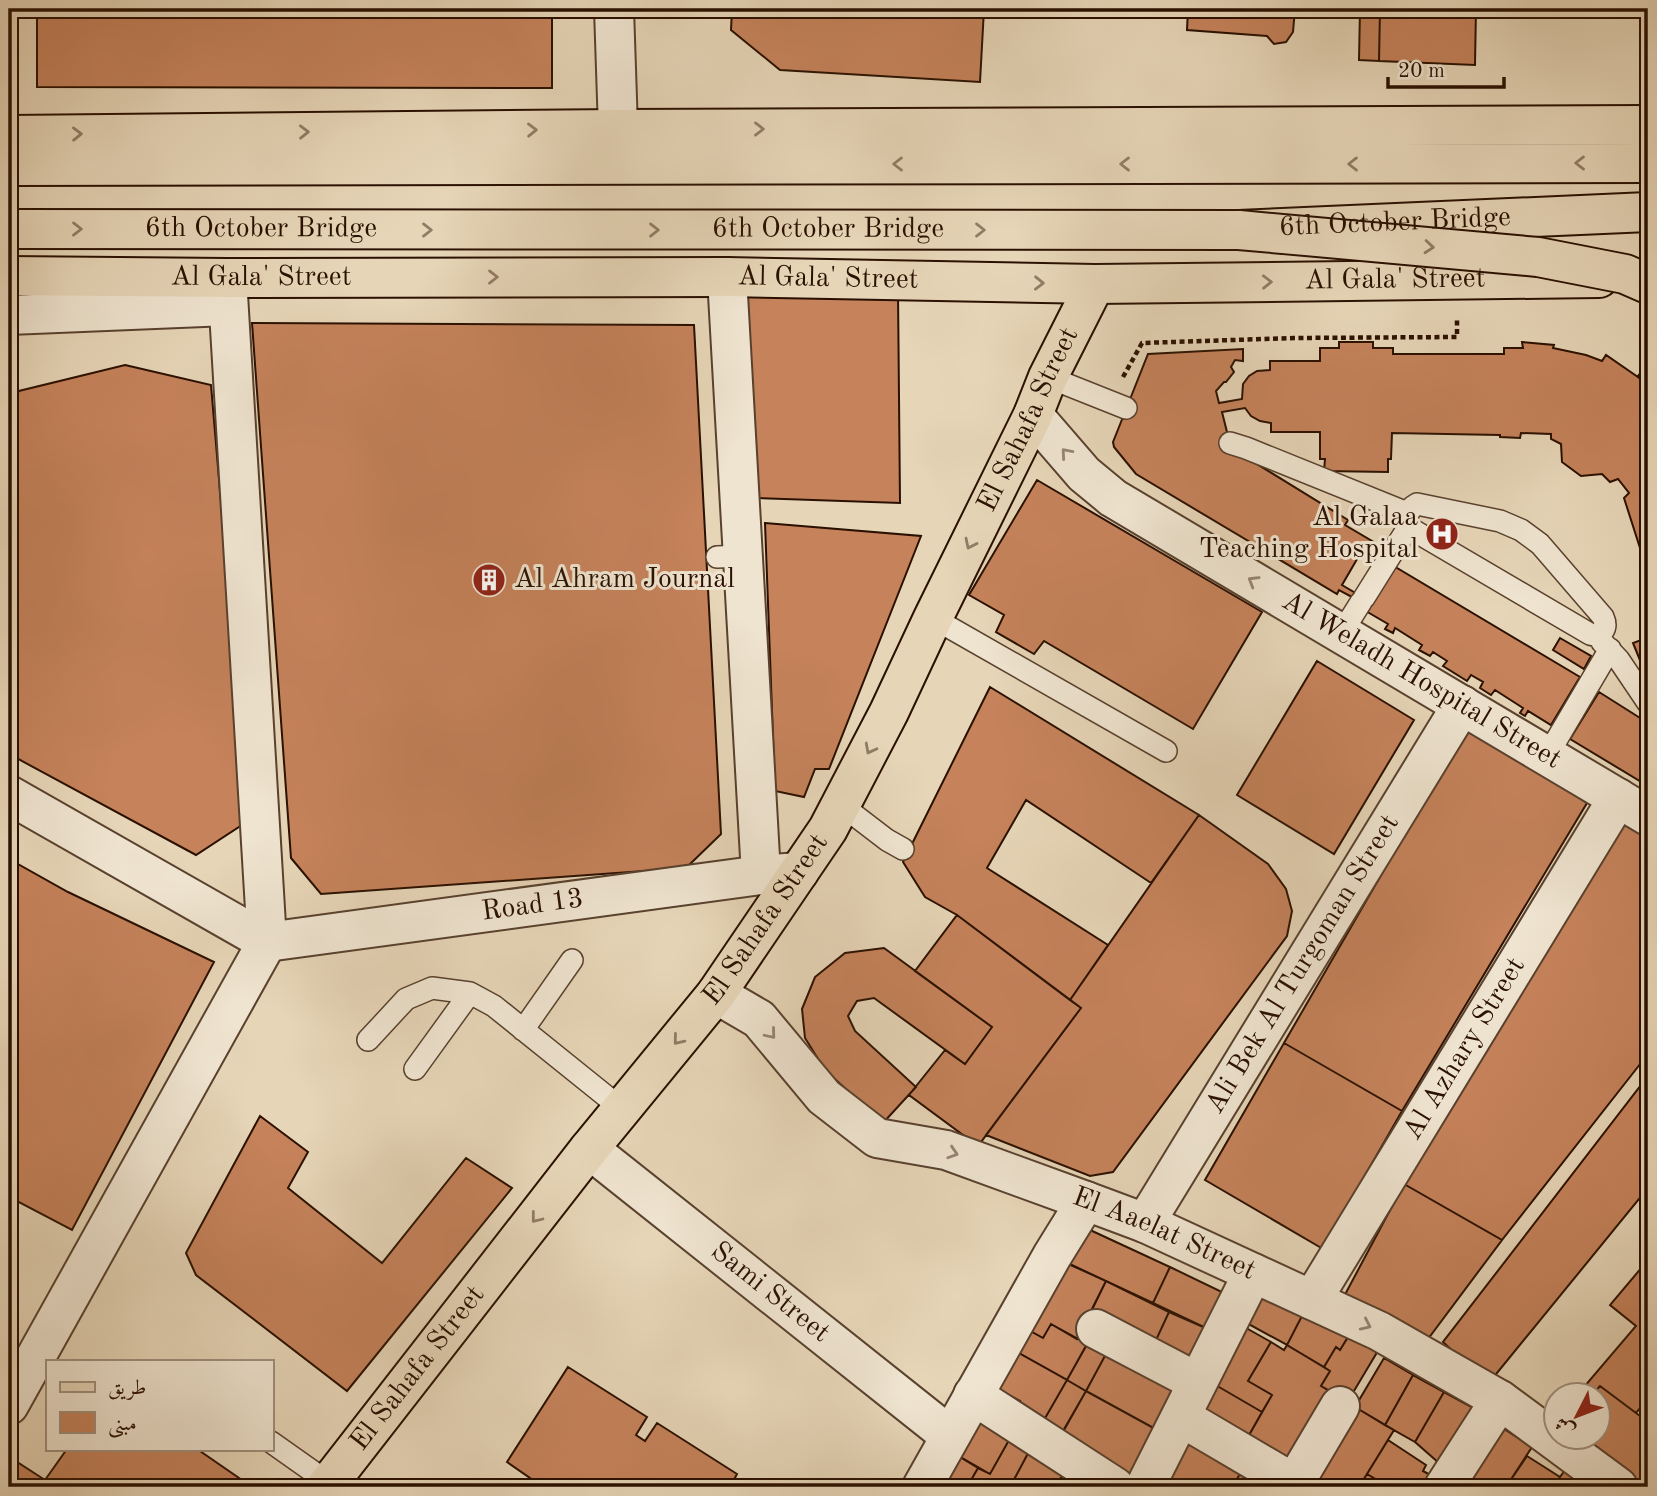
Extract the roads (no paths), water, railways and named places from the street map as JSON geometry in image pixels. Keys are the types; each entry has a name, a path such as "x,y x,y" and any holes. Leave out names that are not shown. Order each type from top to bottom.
{"main road":[{"path":"9,135 618,129 1648,125"},
{"name":"6th October Bridge","path":"9,166 1648,163"},
{"name":"6th October Bridge","path":"9,229 1239,230 1648,212"},
{"path":"1239,230 1538,257 1625,274 1648,284"},
{"name":"Al Gala' Street","path":"9,276 228,292 727,277 1095,284 1593,278 1648,275"},
{"path":"1593,278 1648,302"},
{"name":"El Sahafa Street","path":"328,1485 589,1149 716,994 828,829 889,712 1095,284"}],"street":[{"path":"614,9 618,129"},
{"path":"727,277 730,557 761,875"},
{"path":"9,1405 267,942 228,292 12,319"},
{"name":"Al Weladh Hospital Street","path":"1033,415 1084,474 1113,498 1633,807"},
{"name":"Ali Bek Al Turgoman Street","path":"1145,1223 1462,705"},
{"path":"9,795 267,942"},
{"name":"Al Azhary Street","path":"1312,1300 1633,807"},
{"name":"Road 13","path":"267,942 799,872"},
{"name":"El Aaelat Street","path":"716,994 759,1019 824,1097 877,1138 946,1150 1086,1200 1145,1223 1379,1331 1500,1400 1618,1487"},
{"name":"Sami Street","path":"589,1149 950,1436"},
{"path":"922,1487 972,1395 1086,1200"},
{"path":"1145,1487 1253,1273"},
{"path":"1096,1329 1197,1382"},
{"path":"972,1395 1115,1487"},
{"path":"1444,1487 1500,1400"},
{"path":"1181,1417 1296,1486 1340,1406"}],"lane":[{"path":"1048,377 1118,404"},
{"path":"1230,443 1408,520 1602,642 1627,671 1648,704"},
{"path":"1341,634 1408,520 1411,508 1417,504 1500,521 1521,530 1540,544 1604,617 1606,623 1601,634 1602,642 1548,756"},
{"path":"933,618 1166,751"},
{"path":"840,804 903,849"},
{"path":"523,1030 572,960"},
{"path":"368,1040 406,999 432,988 470,993 494,1006 622,1109"},
{"path":"415,1069 470,993"},
{"path":"273,1444 328,1485"}],"place":[{"name":"Al Galaa Teaching Hospital","path":"1442,534"},
{"name":"Al Ahram Journal","path":"489,580"}]}
